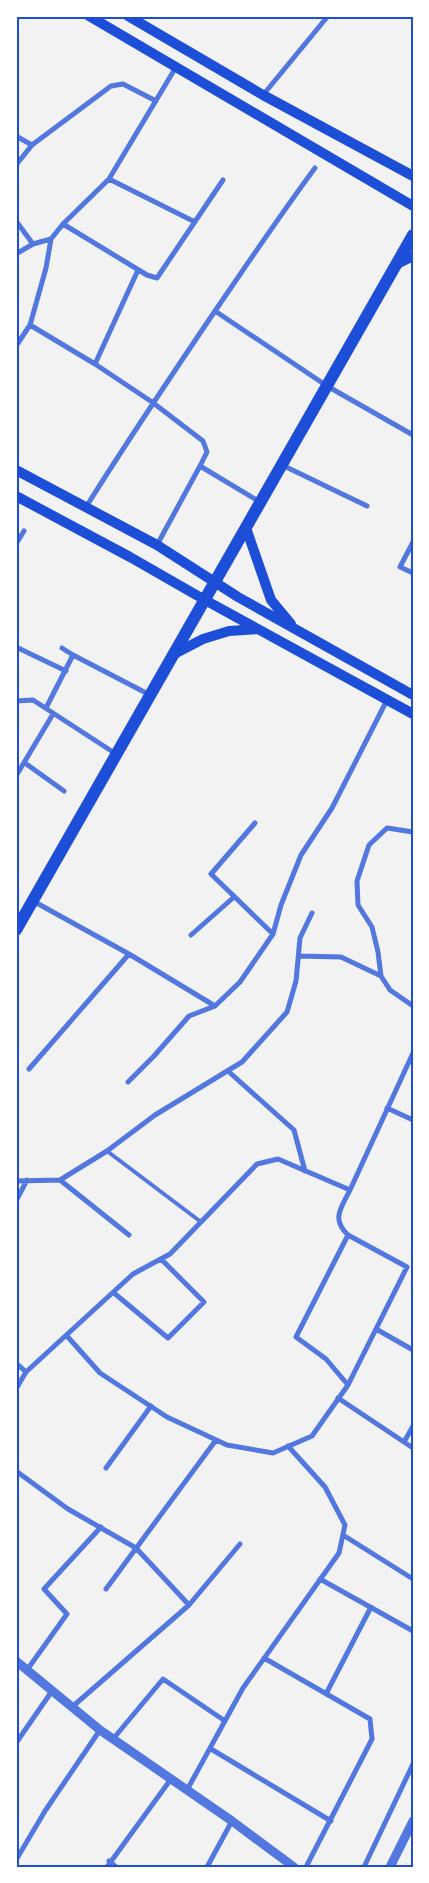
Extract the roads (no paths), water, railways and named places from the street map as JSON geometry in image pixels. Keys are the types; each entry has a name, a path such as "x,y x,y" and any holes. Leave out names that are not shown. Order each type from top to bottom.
{"main road":[{"path":"89,16 413,206"},
{"path":"128,16 263,95 413,176"},
{"path":"18,924 33,901 413,236"},
{"path":"397,264 413,256"},
{"path":"16,470 157,545 238,597 413,695"},
{"path":"16,496 413,714"},
{"path":"246,528 271,600 295,628"},
{"path":"174,654 203,639 229,631 260,629"}],"street":[{"path":"263,95 328,16"},
{"path":"16,346 30,325 46,268 51,239 63,224 108,179 176,66"},
{"path":"16,165 32,145 111,86 124,84 156,101"},
{"path":"16,136 32,145"},
{"path":"86,507 152,402 275,221 315,168"},
{"path":"108,179 195,222"},
{"path":"63,224 138,270 152,278 157,278 223,180"},
{"path":"16,221 33,244"},
{"path":"16,254 33,244 51,239"},
{"path":"95,364 138,270"},
{"path":"215,310 327,386 413,435"},
{"path":"30,325 95,364 152,402 202,441 207,452 157,545"},
{"path":"282,465 367,506"},
{"path":"200,466 260,502"},
{"path":"16,544 24,531"},
{"path":"413,542 400,567 413,573"},
{"path":"16,647 66,671"},
{"path":"62,648 151,695"},
{"path":"46,708 73,655"},
{"path":"16,701 32,700 117,754"},
{"path":"128,1082 189,1016 215,1006 240,982 273,934 281,905 301,855 332,808 387,700"},
{"path":"16,776 53,714"},
{"path":"25,763 64,791"},
{"path":"255,823 211,874 273,934"},
{"path":"413,832 387,828 369,846 357,881 358,905 372,927 381,976 390,990 413,1006"},
{"path":"191,935 234,897"},
{"path":"33,901 129,954 215,1006"},
{"path":"16,1181 60,1180 107,1151 155,1115 242,1062 287,1012 296,981 300,938 312,913"},
{"path":"29,1069 129,954"},
{"path":"299,956 341,957 381,976"},
{"path":"68,1336 100,1373 167,1417 227,1445 273,1452 312,1436 348,1385 410,1266 348,1235 340,1228 337,1219 413,1052"},
{"path":"228,1071 294,1130 305,1171"},
{"path":"387,1108 413,1120"},
{"path":"16,1389 26,1372 68,1336 133,1274 170,1254 257,1164 278,1159 350,1190"},
{"path":"16,1201 27,1180"},
{"path":"60,1180 129,1235"},
{"path":"348,1235 296,1337 326,1359 348,1385"},
{"path":"114,1293 168,1338 204,1302 161,1259"},
{"path":"376,1329 413,1350"},
{"path":"16,1363 26,1372"},
{"path":"338,1398 413,1448"},
{"path":"106,1468 151,1406"},
{"path":"404,1442 413,1426"},
{"path":"106,1589 216,1440"},
{"path":"187,1790 243,1688 339,1553 345,1525 325,1487 288,1446"},
{"path":"16,1471 68,1509 136,1548 189,1605"},
{"path":"27,1670 67,1614 44,1589 100,1527"},
{"path":"342,1535 413,1579"},
{"path":"72,1707 189,1605 240,1544"},
{"path":"320,1579 413,1631"},
{"path":"326,1694 371,1607"},
{"path":"264,1658 370,1719 372,1739 306,1867"},
{"path":"16,1661 112,1739 232,1821 294,1867"},
{"path":"112,1739 163,1679 226,1721"},
{"path":"16,1743 52,1691"},
{"path":"16,1860 45,1811 100,1730"},
{"path":"210,1750 331,1821"},
{"path":"364,1867 413,1764"},
{"path":"116,1867 108,1864 171,1779"},
{"path":"207,1867 232,1821"},
{"path":"390,1867 413,1821"}],"lane":[{"path":"107,1151 201,1222"}]}
